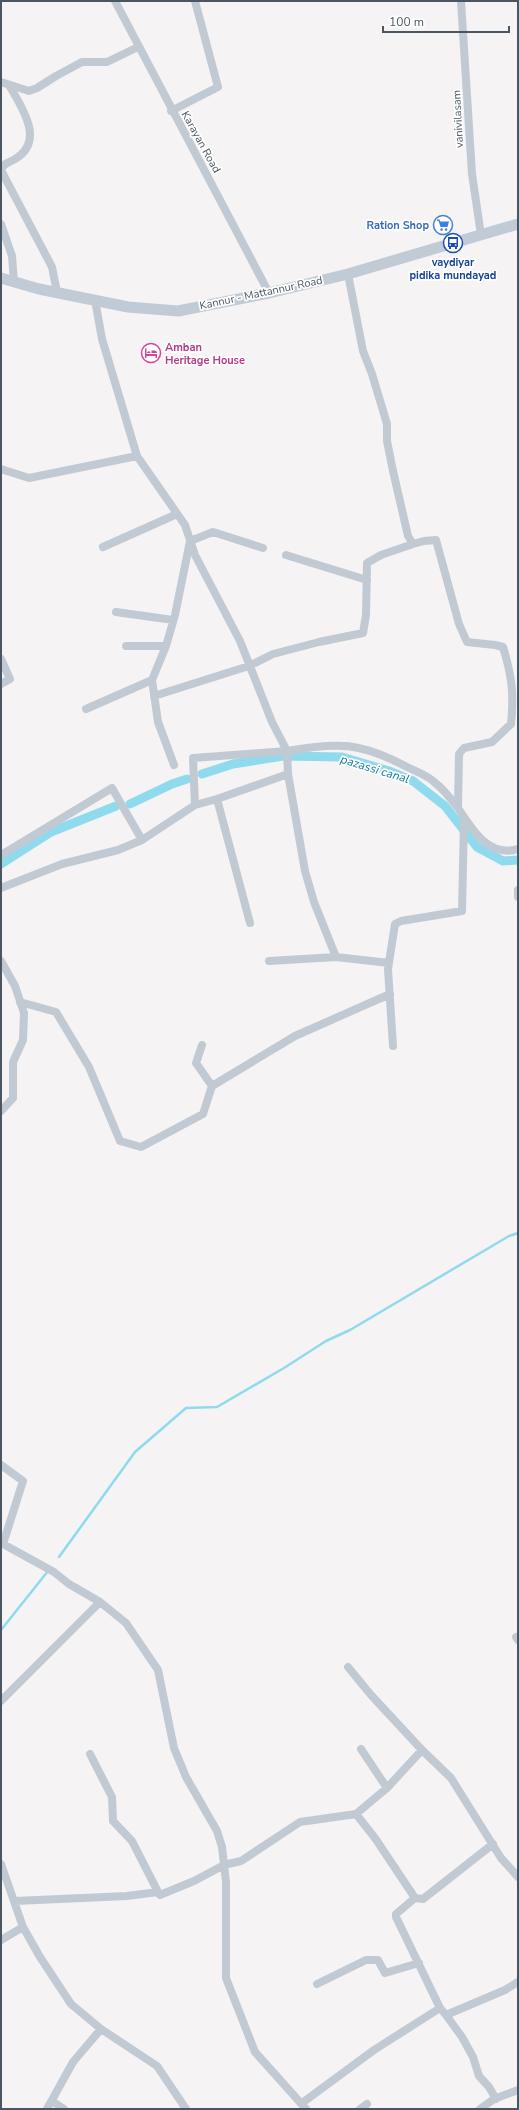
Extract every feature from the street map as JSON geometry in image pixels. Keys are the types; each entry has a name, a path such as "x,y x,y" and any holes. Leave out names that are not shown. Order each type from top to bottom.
{"main road":[{"name":"Kannur - Mattannur Road","path":"1,278 95,300 128,306 178,311 269,293 348,274 518,224"}],"street":[{"name":"Karayan Road","path":"114,1 171,111 269,293"},
{"path":"171,111 218,87 195,1"},
{"name":"vanivilasam","path":"461,1 472,174 480,235"},
{"path":"5,84 29,91 37,88 82,62 107,62 138,47"},
{"path":"5,84 31,126 28,145 24,152 17,159 5,163 1,170 52,267 57,292"},
{"path":"1,224 12,256 14,282"},
{"path":"348,274 363,351 372,374 386,424 387,441 399,500 408,536 413,544"},
{"path":"95,300 102,339 137,456 185,525 195,555 240,641 249,666 287,751 288,774 305,871 314,902 336,957"},
{"path":"1,469 29,478 137,456"},
{"path":"103,547 176,514"},
{"path":"190,541 213,532 263,548"},
{"path":"154,696 249,666 273,654 319,642 363,633 366,615 367,562 381,555 424,540 436,540 459,624 467,642 503,647 511,673 514,695 515,715 511,724 492,742 464,748 459,754 458,808"},
{"path":"174,765 158,722 152,680 166,646 174,620 190,541"},
{"path":"286,555 366,580"},
{"path":"116,612 174,620"},
{"path":"126,646 166,646"},
{"path":"1,659 10,679 1,684"},
{"path":"86,709 152,680"},
{"path":"196,805 193,758 287,751 322,745 353,746 375,751 433,781 458,808 464,821 483,842 498,850 512,851 518,848"},
{"path":"1,888 62,864 118,850 142,840 196,805 288,774"},
{"path":"1,855 112,788 142,840"},
{"path":"217,799 250,923"},
{"path":"393,1046 389,964 395,924 401,921 462,911 464,821"},
{"path":"518,890 518,897"},
{"path":"269,961 336,957 389,964"},
{"path":"1,961 14,986 24,1013 23,1040 13,1062 13,1098 1,1111"},
{"path":"20,1002 56,1012 89,1067 120,1141 141,1147 203,1114 212,1086 295,1036 390,994"},
{"path":"202,1045 196,1064 212,1086"},
{"path":"1,1465 23,1481 3,1544 54,1572 69,1584 100,1602 126,1623 158,1670 174,1748 186,1777 217,1831 222,1847 226,1882 226,1978 255,2052 304,2106 374,2050 440,2008"},
{"path":"1,1701 100,1602"},
{"path":"348,1667 371,1695 422,1750 451,1778 501,1858 518,1877"},
{"path":"361,1749 387,1788"},
{"path":"15,1901 127,1896 158,1892 160,1895 194,1881 224,1865 241,1861 300,1822 356,1814 387,1788 422,1750"},
{"path":"90,1754 112,1797 114,1821 132,1841 158,1892"},
{"path":"356,1814 378,1842 415,1898"},
{"path":"493,1844 423,1899 415,1898 396,1914 396,1917 440,2008 462,2037 473,2057 479,2076 489,2087 496,2099"},
{"path":"1,1864 24,1927 40,1957 71,2004 101,2029 157,2066 186,2109"},
{"path":"1,1940 24,1927"},
{"path":"317,1984 366,1960 378,1960 385,1973 419,1963"},
{"path":"446,2015 505,1990 518,1982"},
{"path":"47,2109 72,2062 101,2029"},
{"path":"483,2108 496,2099 518,2090"},
{"path":"52,2101 64,2109"},
{"path":"360,2109 367,2104"}],"waterway":[{"name":"pazassi canal","path":"202,774 233,764 283,756 342,757 389,771 413,781 445,806 477,847 503,861 518,860"},
{"name":"pazassi canal","path":"130,804 172,784 187,779"},
{"name":"pazassi canal","path":"1,864 51,832 116,806"},
{"path":"59,1557 135,1452 186,1408 217,1407 284,1368 326,1341 350,1330 509,1236 518,1233"},
{"path":"1,1630 48,1571"}],"place":[{"name":"Ration Shop","path":"443,225"},
{"name":"vaydiyar pidika mundayad","path":"453,243"},
{"name":"Amban Heritage House","path":"151,353"}]}
